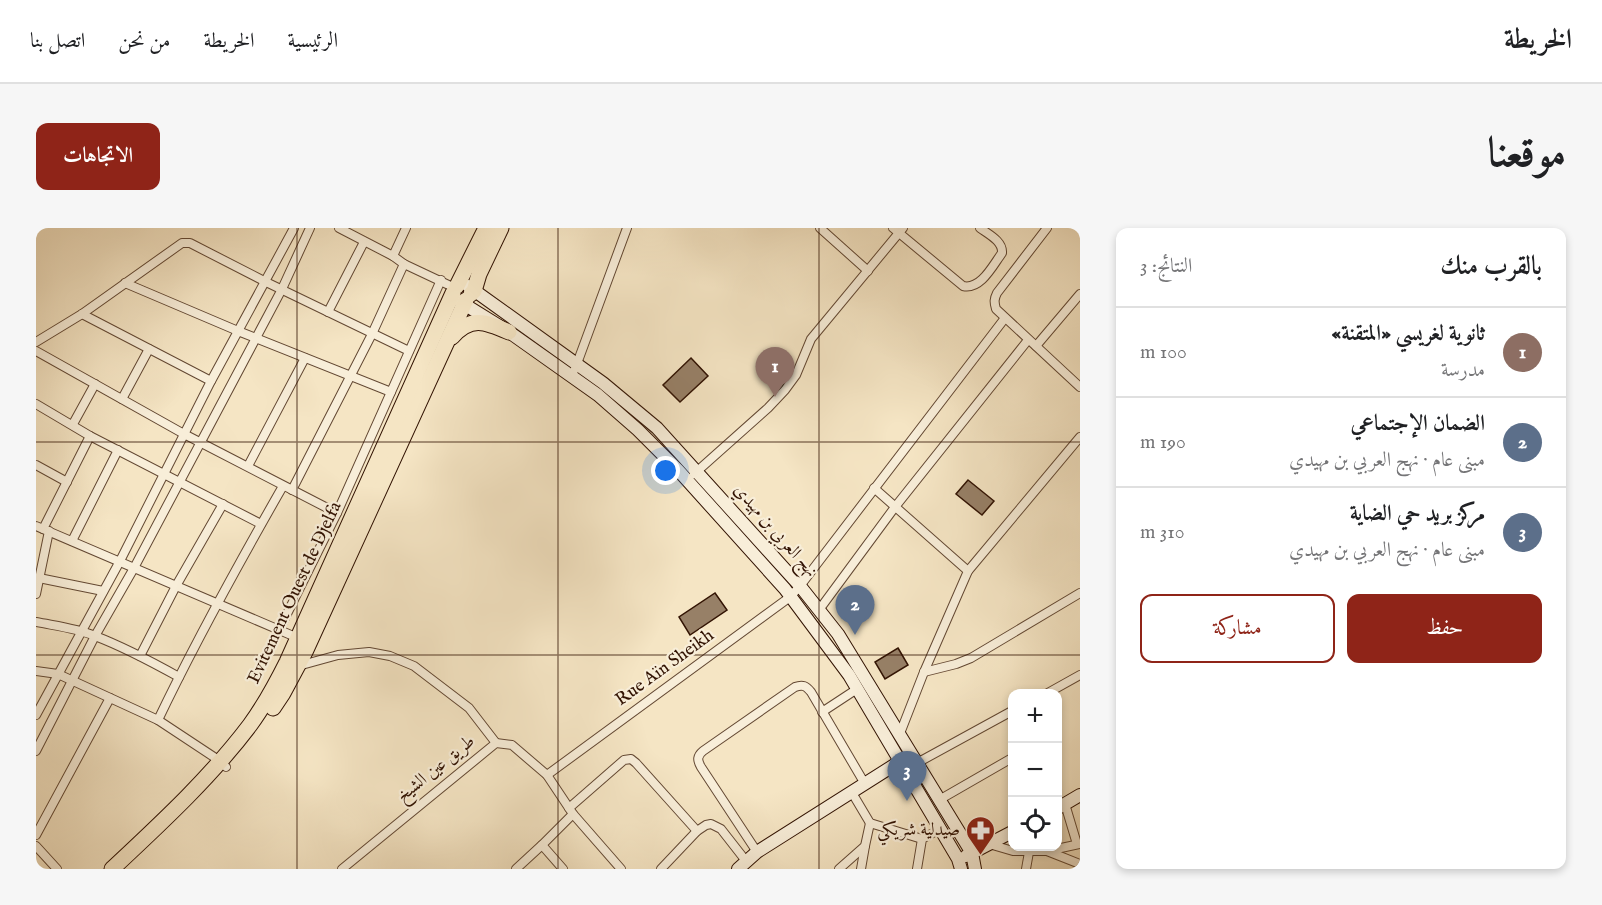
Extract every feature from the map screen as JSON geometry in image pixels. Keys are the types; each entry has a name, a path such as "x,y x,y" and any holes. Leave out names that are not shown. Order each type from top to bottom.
{"highway":[{"name":"Evitement Ouest de Djelfa","path":"112,869 260,726 293,664 444,346 486,228"},
{"name":"Evitement Ouest de Djelfa","path":"293,664 298,638 463,294 479,274 501,228"},
{"path":"444,346 462,327 476,322 492,324 508,332"},
{"name":"Evitement Ouest de Djelfa","path":"125,869 178,818 223,764"}],"main road":[{"name":"نهج العربي بن مهيدي","path":"463,294 508,332 598,394 659,450 687,480 790,597 895,739 914,759 972,853 975,869"},
{"name":"نهج العربي بن مهيدي","path":"463,294 577,364 657,428 800,586 838,634 895,739 900,762 960,864"},
{"path":"700,495 711,486"},
{"path":"741,867 758,852 851,791 900,762 914,759"},
{"path":"1062,805 1080,795"},
{"path":"960,864 972,853 1008,834"}],"street":[{"path":"36,715 120,561 211,381 294,228"},
{"path":"36,751 95,636 134,568 282,289 310,228"},
{"path":"339,228 352,231 364,242 404,264 441,280 463,294"},
{"path":"393,256 406,228"},
{"path":"572,377 627,228"},
{"path":"820,228 868,271"},
{"path":"687,480 785,390 796,375 811,339 899,230 963,286 968,287 981,280 1002,253 1003,248 1000,244 980,228"},
{"path":"1047,228 997,293 994,299 996,309 1080,387"},
{"path":"36,342 186,242 409,351"},
{"path":"328,312 364,242"},
{"path":"291,490 372,334 404,264"},
{"path":"279,630 337,513 441,280"},
{"path":"125,283 391,392"},
{"path":"1036,346 1080,294"},
{"path":"81,314 211,381"},
{"name":"Rue Aïn Sheikh","path":"547,775 790,597 1005,318"},
{"path":"819,610 895,507 1028,340"},
{"path":"122,399 149,349"},
{"path":"36,351 184,434 337,513"},
{"path":"248,466 305,358"},
{"path":"73,424 95,384"},
{"path":"36,404 118,450 261,524"},
{"path":"36,594 43,528 90,435"},
{"path":"895,739 968,571 1080,437"},
{"path":"72,541 118,450"},
{"path":"36,465 67,482"},
{"path":"158,720 217,604 283,486"},
{"path":"874,488 968,571"},
{"path":"140,657 176,586 223,504"},
{"path":"43,528 298,638"},
{"path":"39,578 103,591"},
{"path":"924,672 971,658 1080,593"},
{"path":"36,622 95,636 179,677"},
{"path":"293,664 338,655 369,652 390,656 414,666 469,708 496,743"},
{"path":"36,671 58,674 158,720 223,764"},
{"path":"1054,689 1076,677 1080,686"},
{"path":"758,852 701,767 698,755 799,685 806,687 865,784"},
{"path":"822,712 857,689"},
{"path":"36,835 110,698"},
{"path":"914,759 1008,713"},
{"name":"طريق عين الشيخ","path":"342,869 496,743 512,745 547,775 571,811 621,869"},
{"path":"516,869 542,846 571,811 624,760 631,759 636,763 698,831"},
{"path":"939,800 1008,760"},
{"path":"851,791 870,823 861,869"},
{"path":"1062,808 1078,844 1062,848"},
{"path":"870,823 922,838 940,828"},
{"path":"661,869 698,831 711,824 721,829 741,867"},
{"path":"917,869 922,838"},
{"path":"989,844 1013,851 1047,851 1077,865"},
{"path":"36,846 57,869"},
{"path":"542,846 563,869"},
{"path":"839,869 865,846"},
{"path":"1026,869 1029,852"}],"building":[{"path":"691,358 708,376 680,402 663,385"},
{"path":"968,480 994,501 982,515 956,494"},
{"path":"715,593 727,610 690,635 679,617"},
{"path":"898,648 908,665 885,679 875,662"}],"place":[{"name":"ثانوية لغريسي «المتقنة»","path":"775,397"},
{"name":"الضمان الإجتماعي","path":"855,635"},
{"name":"مركز بريد حي الضاية","path":"907,801"},
{"name":"صيدلية شريكي","path":"981,856"}]}
